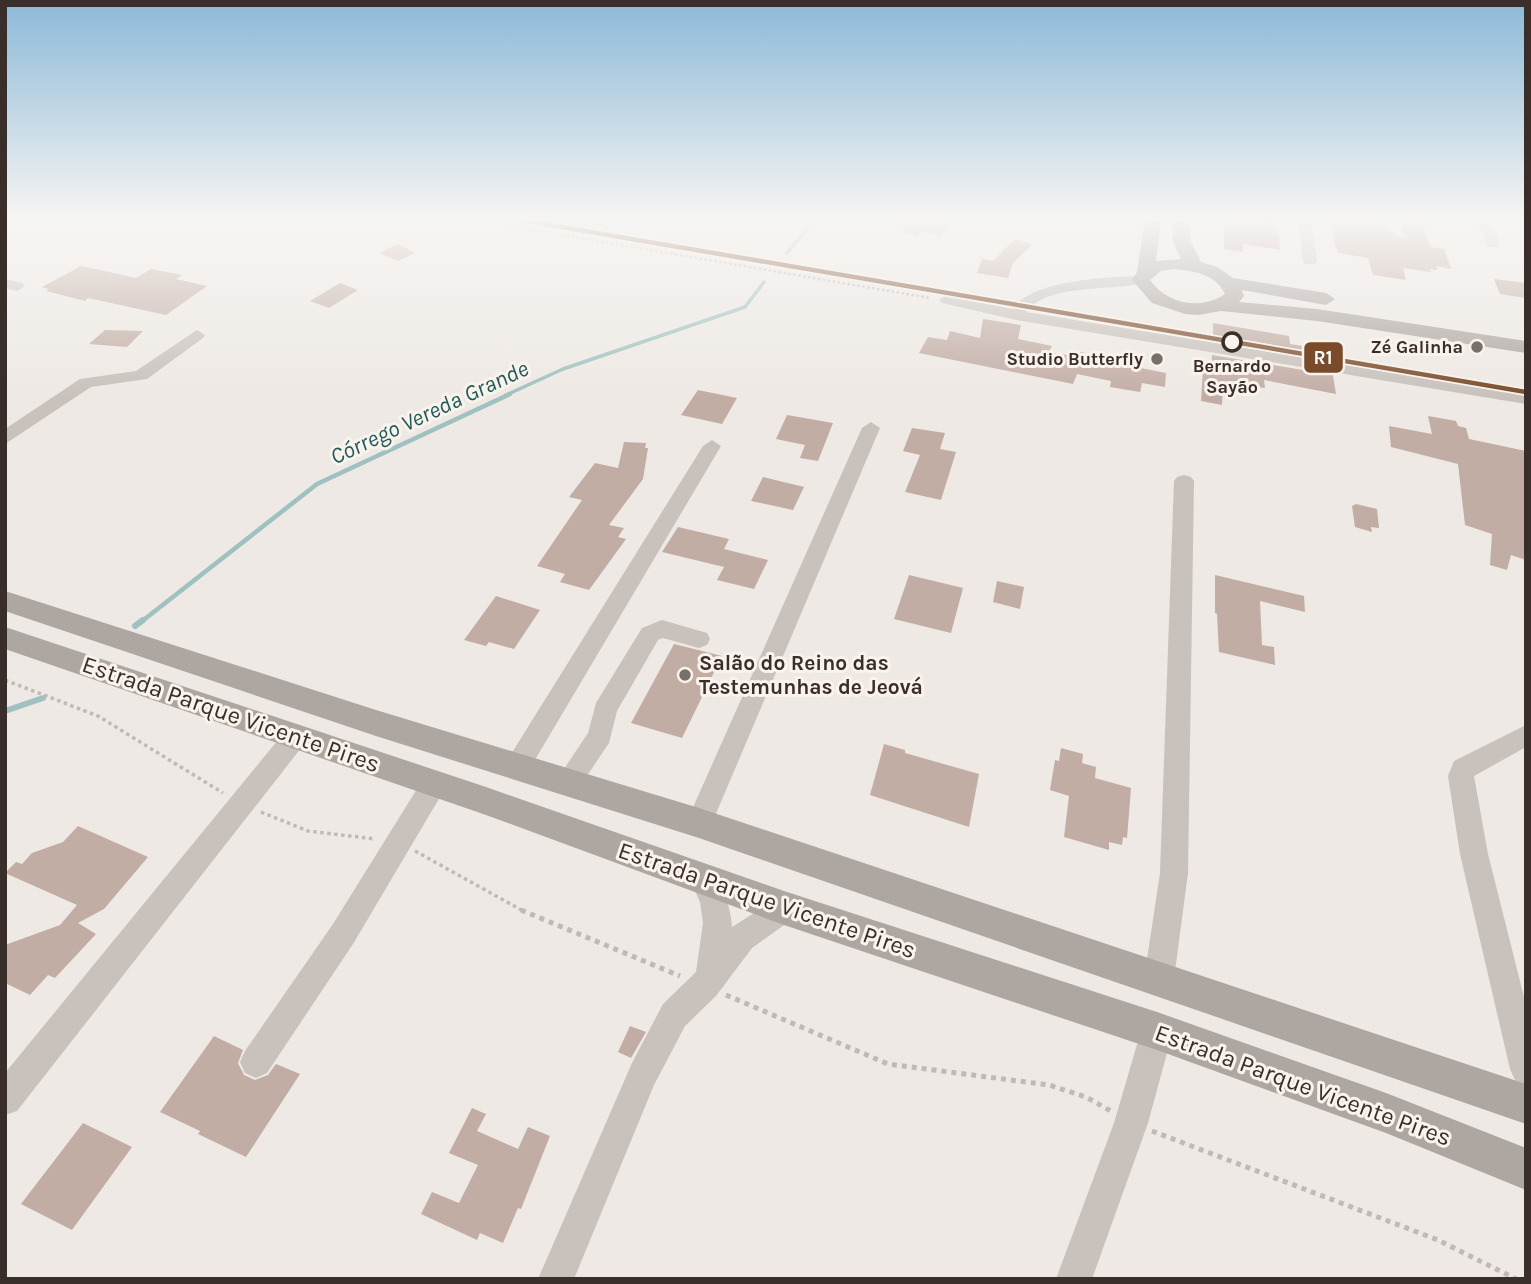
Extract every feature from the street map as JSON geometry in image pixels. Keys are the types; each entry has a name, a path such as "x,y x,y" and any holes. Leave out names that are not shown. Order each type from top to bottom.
{"main road":[{"path":"1144,278 1146,290 1161,301 1182,307 1205,310 1224,306 1317,315 1526,347"},
{"path":"1223,278 1231,284 1526,330"},
{"path":"1224,306 1235,296 1231,284"},
{"name":"Estrada Parque Vicente Pires","path":"5,601 571,785 699,822 1526,1104"},
{"name":"Estrada Parque Vicente Pires","path":"5,638 486,801 784,908 1157,1031 1387,1113 1526,1169"},
{"path":"385,766 401,762 433,769 443,764 457,748"},
{"path":"486,801 496,788 506,781 565,788 571,785"}],"street":[{"path":"1016,315 1024,303 1038,297 1129,278"},
{"path":"947,300 1016,315 1526,399"},
{"path":"5,438 86,383 141,375 197,335"},
{"path":"699,822 871,428"},
{"path":"517,767 712,446"},
{"path":"1159,979 1174,873 1184,481"},
{"path":"571,785 600,736 605,710 650,634 662,629 699,639"},
{"path":"1526,735 1469,765 1463,769 1461,776 1474,854 1526,1069"},
{"path":"5,1099 296,736"},
{"path":"257,1062 343,934 434,784"},
{"path":"704,880 711,892 720,925 718,948 705,985"},
{"path":"556,1279 643,1074 674,1016 705,985 742,938 784,908"},
{"path":"1074,1279 1131,1123 1157,1031"}],"path":[{"path":"817,278 947,300"},
{"path":"5,680 97,716 242,804 308,831 400,842 520,910 705,985 888,1064 1049,1086 1086,1097 1131,1123 1438,1240 1516,1279"}],"building":[{"path":"59,278 178,278 207,286 166,315 88,298 85,301 46,291 49,289 42,287"},
{"path":"1494,279 1526,283 1526,298 1500,294"},
{"path":"340,283 358,290 329,308 310,301"},
{"path":"983,319 1021,325 1018,339 1052,346 1049,352 1078,357 1080,352 1140,359 1141,368 1166,373 1165,387 1142,383 1140,392 1110,387 1111,381 1077,374 1073,384 919,353 928,337 947,340 950,331 980,338"},
{"path":"1213,323 1289,336 1290,344 1329,350 1331,359 1213,340"},
{"path":"105,330 143,331 127,347 89,344"},
{"path":"1212,355 1333,375 1336,394 1264,380 1265,388 1223,382 1222,405 1201,401 1203,369 1211,371"},
{"path":"698,390 737,398 722,424 681,415"},
{"path":"787,415 833,423 818,461 800,458 805,445 776,439"},
{"path":"1428,416 1456,421 1458,426 1466,428 1469,439 1526,451 1526,560 1511,555 1507,570 1490,565 1492,534 1465,525 1458,464 1391,447 1389,426 1432,434"},
{"path":"912,428 945,433 940,449 956,452 941,500 905,492 920,455 903,451"},
{"path":"624,442 646,443 645,448 648,448 643,479 609,525 624,528 618,537 626,539 589,590 560,582 565,574 537,566 582,500 569,497 595,463 618,468"},
{"path":"763,477 804,487 793,510 751,501"},
{"path":"1356,504 1377,509 1379,528 1371,527 1372,532 1355,527 1352,506"},
{"path":"678,527 729,539 724,549 768,560 754,589 717,580 724,567 662,552"},
{"path":"909,575 963,588 951,633 894,619"},
{"path":"1215,575 1304,596 1305,612 1260,601 1262,645 1274,647 1275,665 1219,652"},
{"path":"997,581 1024,587 1020,609 993,602"},
{"path":"496,596 540,610 514,649 489,642 486,646 464,640"},
{"name":"Salão do Reino das Testemunhas de Jeová","path":"674,644 722,656 682,738 631,723"},
{"path":"884,744 905,750 905,753 979,774 969,827 870,795"},
{"path":"1061,748 1083,754 1082,763 1096,767 1095,778 1131,788 1127,838 1123,837 1122,845 1109,842 1109,850 1064,837 1069,796 1050,790 1055,760 1059,761"},
{"path":"78,826 148,857 104,909 78,923 96,934 55,978 48,975 30,995 5,983 5,945 60,925 77,905 5,873 16,862 22,864 32,853 63,842"},
{"path":"630,1026 646,1032 631,1058 618,1052"},
{"path":"214,1036 243,1050 238,1063 244,1075 255,1080 268,1075 276,1064 300,1074 246,1157 160,1112"},
{"path":"472,1108 486,1114 477,1131 518,1149 528,1127 550,1136 521,1209 518,1208 503,1243 480,1233 477,1240 421,1214 432,1192 459,1203 478,1165 449,1153"},
{"path":"83,1123 132,1147 72,1230 21,1204"}],"waterway":[{"name":"Córrego Vereda Grande","path":"506,395 563,369 745,307 764,282"},
{"name":"Córrego Vereda Grande","path":"141,622 317,484 510,394"},
{"name":"Córrego Vereda Grande","path":"135,626 143,620"},
{"name":"Córrego Vereda Grande","path":"5,711 43,698"}],"transit line":[{"name":"R1","path":"859,278 1526,392"}],"place":[{"name":"Bernardo Sayão","path":"1232,342"},
{"name":"Zé Galinha","path":"1477,347"},
{"name":"Studio Butterfly","path":"1157,359"},
{"name":"Salão do Reino das Testemunhas de Jeová","path":"685,675"}]}
